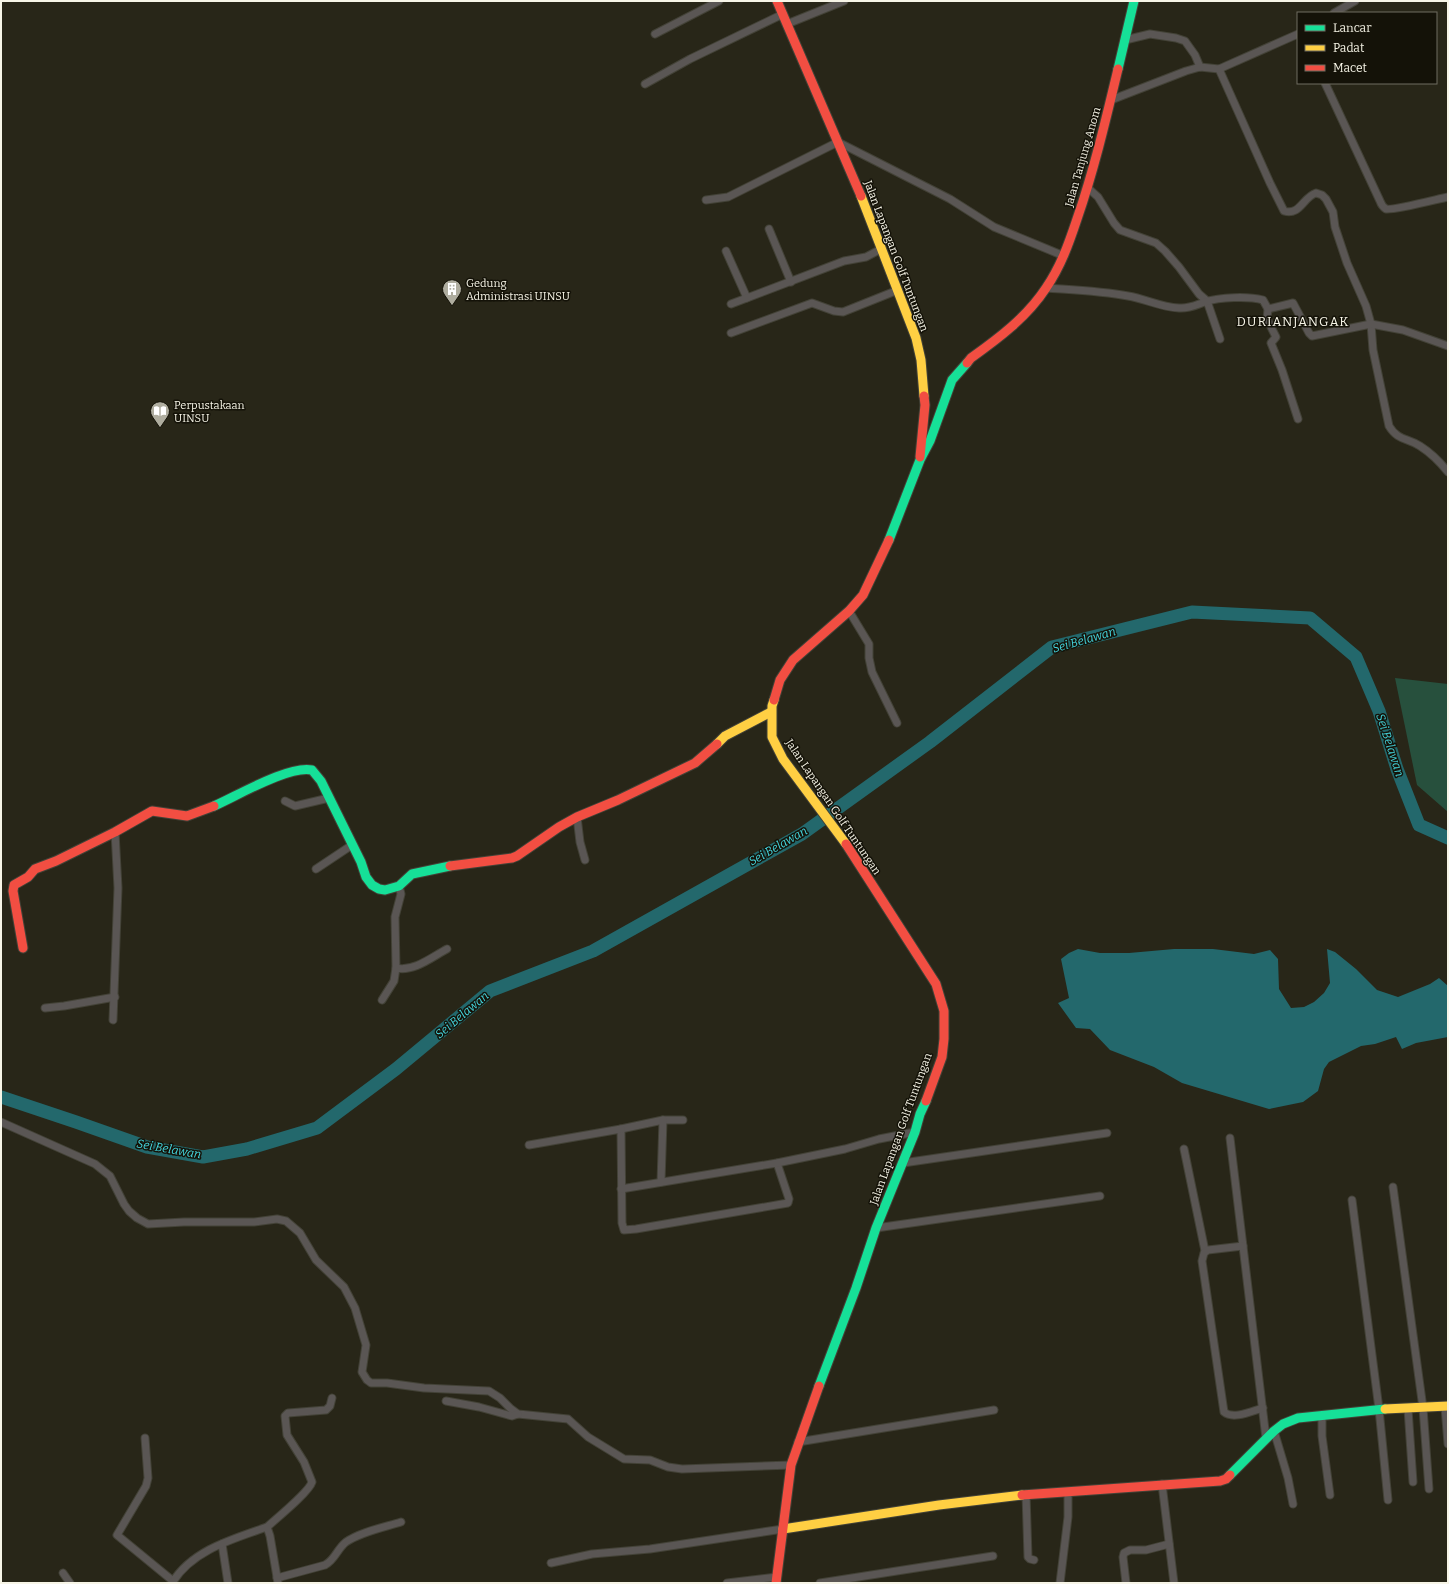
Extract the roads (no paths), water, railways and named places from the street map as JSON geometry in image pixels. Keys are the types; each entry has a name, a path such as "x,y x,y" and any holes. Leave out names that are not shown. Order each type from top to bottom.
{"street":[{"path":"655,34 719,1"},
{"name":"Jalan Lapangan Golf Tuntungan","path":"776,1580 791,1465 798,1442 843,1324 876,1228 932,1087 942,1057 944,1039 944,1011 940,994 931,974 903,934 848,847 783,759 774,744 771,729 771,712 775,694 780,680 793,660 826,629 849,611 863,595 868,586 887,545 920,460 925,405 922,360 914,331 838,142 777,1"},
{"path":"787,24 844,1"},
{"name":"Jalan Tanjung Anom","path":"920,460 930,441 952,380 972,358 1014,325 1046,288 1064,256 1088,188 1111,100 1134,1"},
{"path":"1336,12 1355,1"},
{"path":"645,84 690,59 783,14"},
{"path":"1125,40 1150,34 1185,41 1195,55 1200,67"},
{"path":"1111,100 1186,71 1200,67 1219,69 1297,34"},
{"path":"1219,69 1270,184 1284,211 1288,212 1297,210 1310,196 1316,193 1322,195 1326,199 1333,212 1335,227 1347,263 1366,306 1371,324 1373,350 1389,426 1400,438 1418,445 1432,455 1448,472"},
{"path":"1325,84 1384,208 1387,209 1448,197"},
{"path":"706,200 728,197 838,142 950,199 994,226 1064,256"},
{"path":"1088,188 1098,196 1120,230 1156,243 1179,267 1206,301 1220,339"},
{"path":"769,229 791,282"},
{"path":"731,304 844,261 866,257 881,249"},
{"path":"726,251 747,298"},
{"path":"1046,288 1088,290 1130,296 1160,306 1181,309 1192,307 1206,301 1243,298 1260,299 1265,302 1268,308 1266,314 1267,319 1276,338 1271,343 1282,370 1298,419"},
{"path":"731,333 812,303 834,311 843,312 898,290"},
{"path":"1268,308 1293,304 1312,336 1371,324 1403,330 1448,346"},
{"path":"849,611 870,645 869,658 872,672 897,723"},
{"path":"23,948 13,891 14,885 28,877 35,869 56,861 115,832 136,818 152,811 187,816 204,810 279,776 307,768 312,770 321,781 361,862 366,877 372,885 379,889 385,890 399,886 412,874 419,872 444,867 512,858 577,817 618,800 695,763 725,736 771,712"},
{"path":"285,801 295,806 329,798"},
{"path":"577,817 580,842 585,860"},
{"path":"113,1020 118,888 115,832"},
{"path":"316,869 352,845"},
{"path":"382,1000 394,981 396,968 395,917 401,894 399,886"},
{"path":"396,968 404,970 413,967 447,949"},
{"path":"45,1008 115,997"},
{"path":"529,1145 663,1120 683,1120"},
{"path":"661,1182 663,1120"},
{"path":"1,1122 95,1164 110,1176 129,1211 137,1218 148,1224 184,1222 254,1222 277,1219 286,1221 300,1233 316,1260 344,1287 355,1308 366,1345 362,1372 367,1380 371,1383 387,1383 424,1388 490,1391 518,1414"},
{"path":"621,1129 621,1189 624,1230 636,1230 788,1204 789,1200 777,1164"},
{"path":"621,1189 777,1164 845,1149 879,1139 915,1132"},
{"path":"903,1163 1107,1133"},
{"path":"1230,1138 1266,1438"},
{"path":"1184,1149 1205,1251 1202,1261 1224,1412 1228,1415 1234,1416 1263,1408"},
{"path":"1393,1187 1423,1408 1429,1489"},
{"path":"876,1228 1100,1196"},
{"path":"1352,1200 1379,1409 1388,1500"},
{"path":"1205,1251 1210,1249 1243,1246"},
{"path":"145,1438 148,1478 146,1486 117,1535 172,1582 188,1564 195,1559 222,1544 267,1526 312,1484 312,1479 304,1462 287,1435 285,1416 288,1413 326,1410 330,1406 332,1398"},
{"path":"446,1401 479,1407 512,1416 518,1414 568,1419 588,1437 624,1459 650,1460 682,1469 791,1465"},
{"path":"551,1563 592,1554 650,1549 939,1505 1026,1494 1210,1482 1226,1479 1274,1431 1283,1424 1298,1418 1379,1409 1408,1409 1446,1406 1448,1444"},
{"path":"1408,1409 1413,1482"},
{"path":"798,1442 994,1410"},
{"path":"1322,1416 1322,1436 1330,1495"},
{"path":"1274,1431 1288,1478 1293,1504"},
{"path":"1162,1484 1174,1583"},
{"path":"1060,1583 1068,1517 1068,1492"},
{"path":"1026,1494 1028,1556 1030,1559 1034,1560"},
{"path":"267,1526 277,1580 325,1565 331,1562 342,1546 353,1538 402,1522"},
{"path":"222,1544 228,1583"},
{"path":"1126,1583 1123,1557 1124,1553 1130,1550 1146,1550 1169,1544"},
{"path":"820,1583 993,1556"},
{"path":"63,1573 70,1583"},
{"path":"727,1583 776,1580"}],"water":[{"path":"1078,949 1100,953 1129,953 1174,949 1213,949 1254,954 1270,950 1278,959 1279,989 1291,1008 1304,1007 1314,1002 1324,993 1330,983 1327,949 1335,952 1356,969 1377,990 1398,997 1430,984 1439,978 1448,986 1448,1037 1416,1043 1402,1049 1396,1037 1375,1044 1361,1046 1329,1062 1324,1069 1318,1091 1303,1102 1269,1109 1182,1083 1154,1067 1110,1050 1090,1029 1076,1028 1058,1003 1069,998 1061,959"}],"waterway":[{"name":"Sei Belawan","path":"1,1097 147,1147 203,1157 247,1149 317,1128 396,1069 490,991 593,951 802,834 930,742 1052,647 1192,612 1310,618 1356,657 1379,711 1397,769 1419,825 1448,838"}],"place":[{"name":"Gedung Administrasi UINSU","path":"452,306"},
{"name":"Perpustakaan UINSU","path":"160,428"}],"district":[{"name":"DURIANJANGAK","path":"1293,321"}]}
